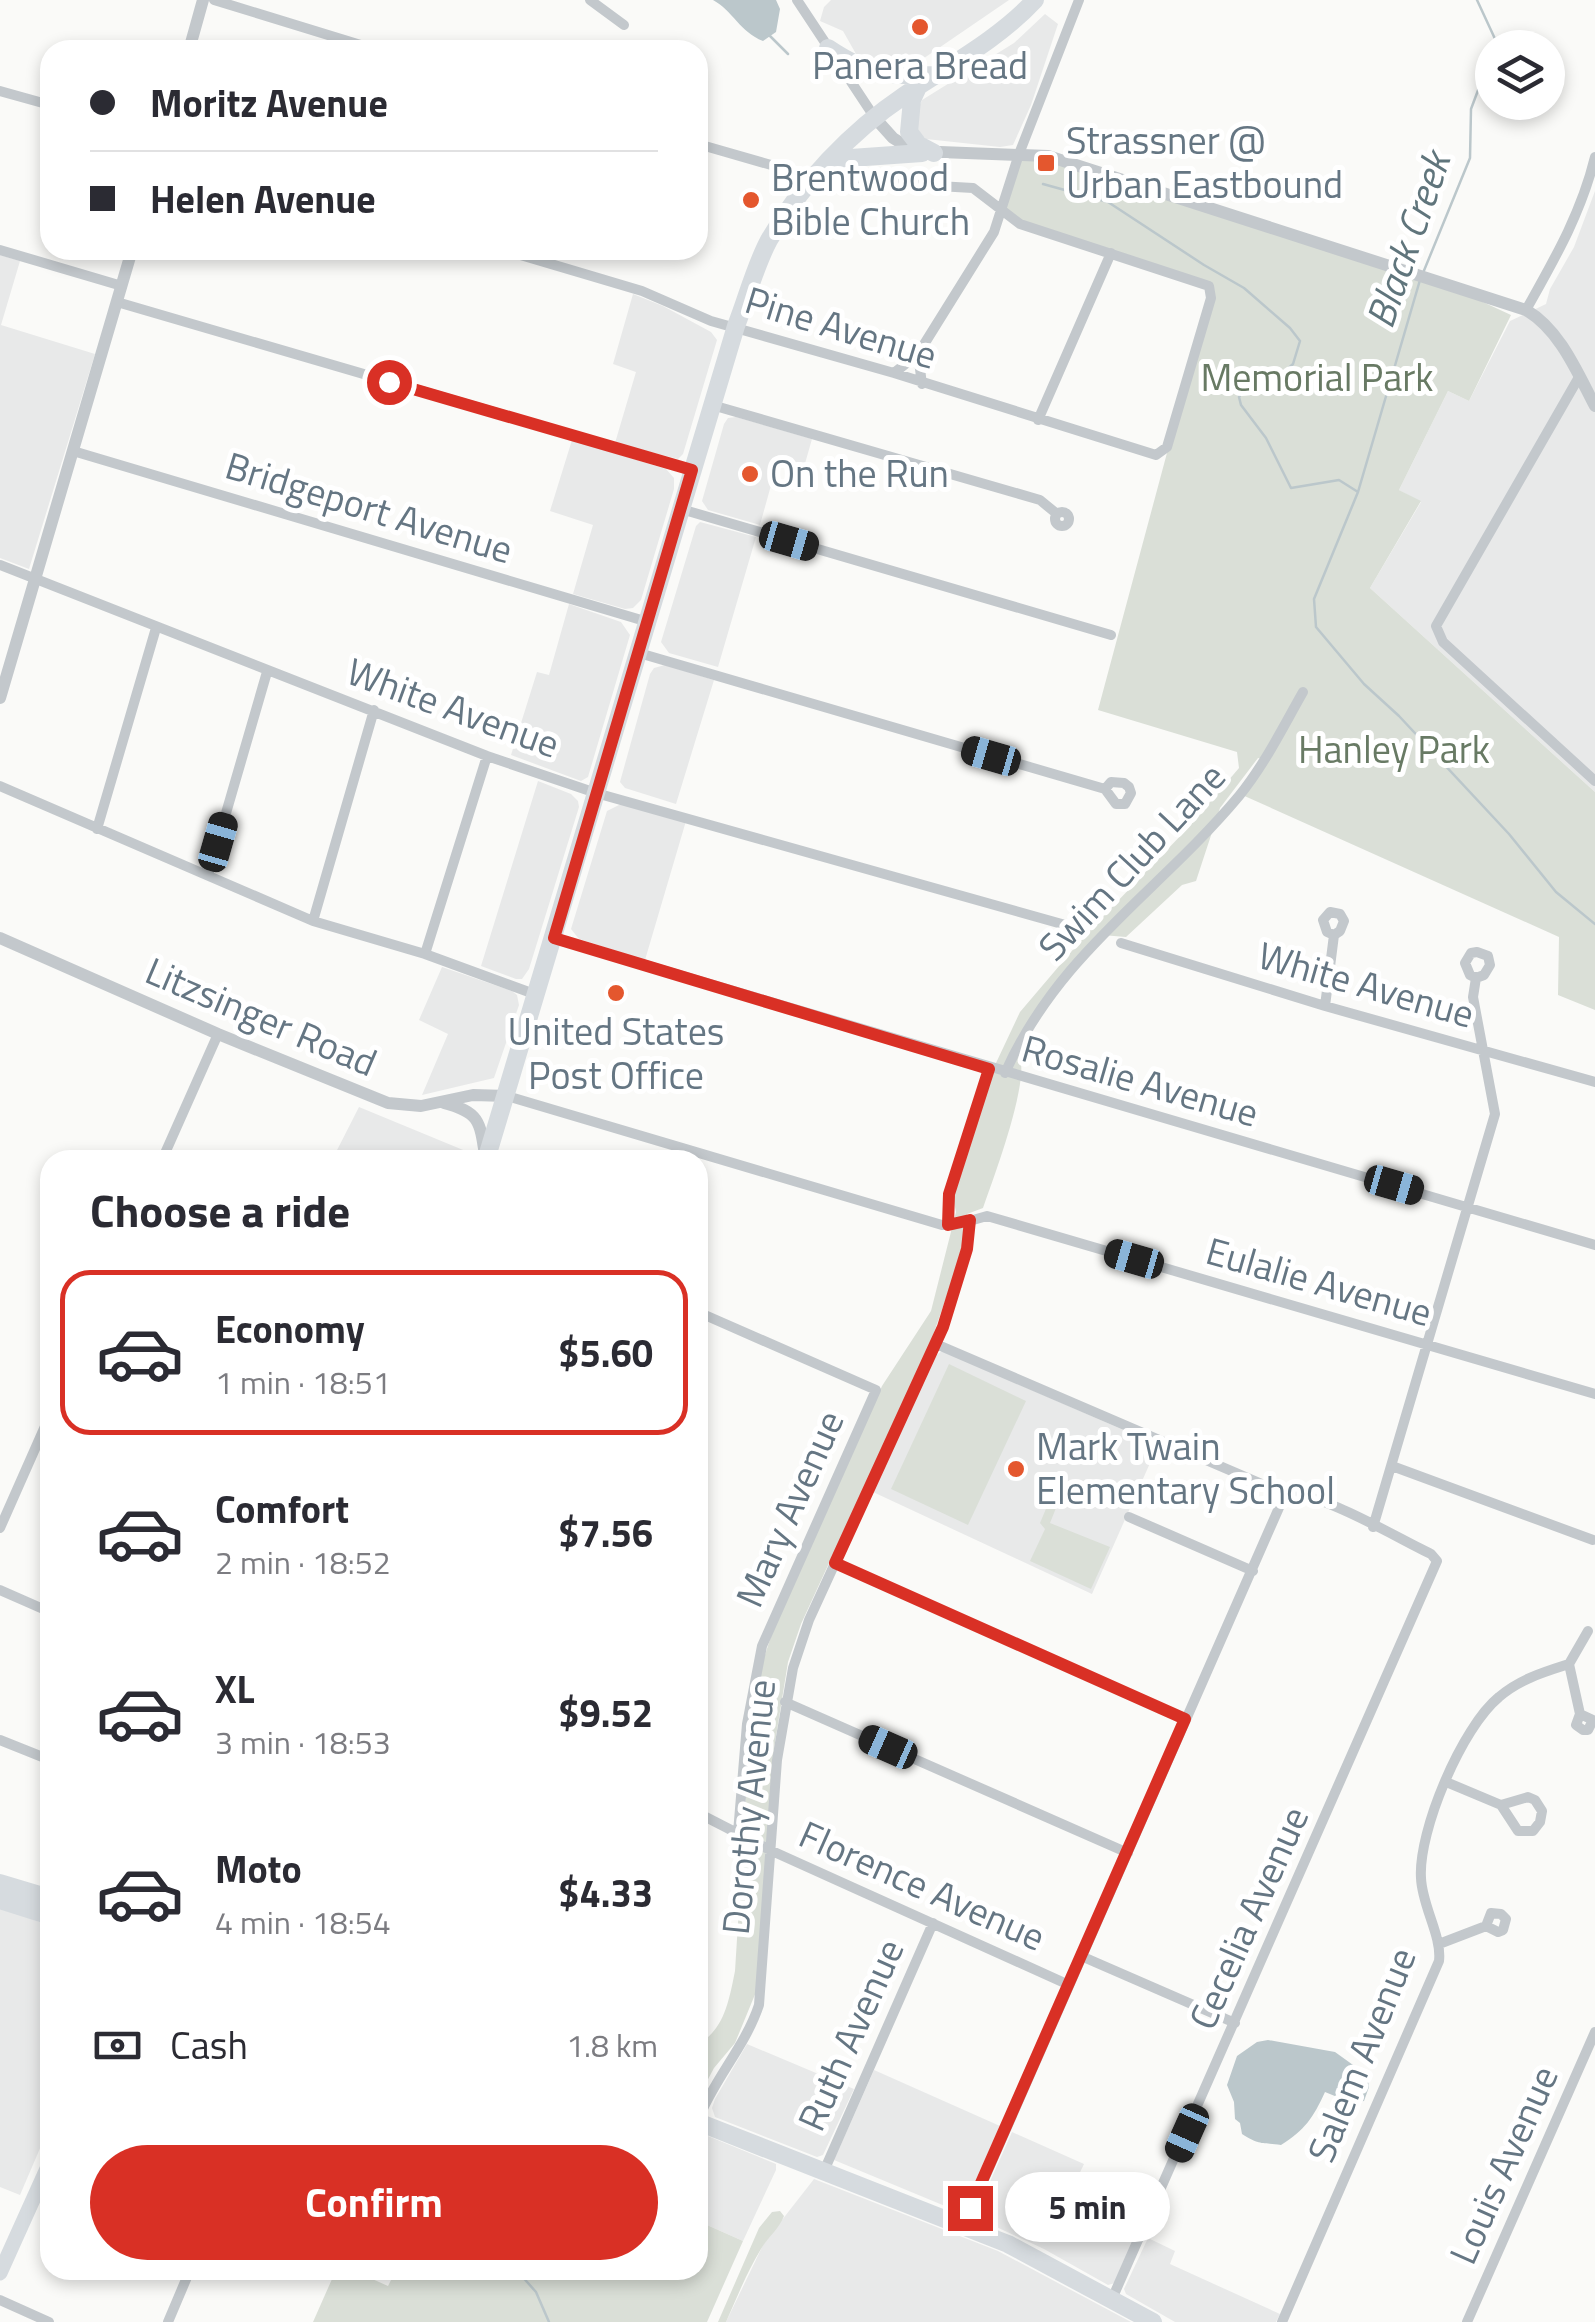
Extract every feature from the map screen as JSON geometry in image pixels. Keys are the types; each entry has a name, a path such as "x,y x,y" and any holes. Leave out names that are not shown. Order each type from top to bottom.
{"main road":[{"path":"489,1150 736,326 768,243 819,170 876,118 1035,0"},
{"path":"828,48 856,67 876,74 935,75"},
{"path":"918,87 912,100 910,132 928,153"},
{"path":"819,170 866,156 928,153"},
{"path":"0,1883 40,1895"},
{"path":"0,1900 40,1913"},
{"path":"708,2125 964,2225 1041,2260 1153,2322"},
{"path":"0,2272 40,2184"}],"street":[{"path":"192,40 203,0"},
{"path":"214,0 345,40"},
{"path":"590,0 624,25"},
{"path":"797,0 893,138 928,153 1048,156 1526,310 1547,324 1595,406"},
{"path":"894,373 918,354 994,232 1019,154 1079,0"},
{"path":"0,91 40,102"},
{"path":"708,146 819,170"},
{"path":"1526,310 1572,227 1595,157"},
{"path":"841,190 866,182 967,186 986,195 1020,224 1111,253 1038,420"},
{"path":"0,250 122,286"},
{"name":"Pine Avenue","path":"538,260 642,291 702,318 1156,454 1164,452 1170,442 1211,298 1209,286 1111,253"},
{"path":"0,698 129,260"},
{"path":"117,302 692,470"},
{"path":"918,354 922,384"},
{"path":"1579,377 1436,626 1442,642 1595,780"},
{"path":"712,405 1040,500 1057,514"},
{"name":"Bridgeport Avenue","path":"73,451 648,622"},
{"path":"681,509 1111,635"},
{"name":"White Avenue","path":"0,565 267,672 596,793 1069,926"},
{"path":"97,829 156,628"},
{"path":"639,653 1104,789"},
{"path":"208,876 267,672"},
{"name":"Swim Club Lane","path":"1005,1073 1039,1009 1095,940 1240,794 1303,692"},
{"path":"313,921 374,710"},
{"path":"425,954 487,756"},
{"path":"0,786 313,921 425,954 538,995"},
{"path":"1325,1006 1334,935"},
{"name":"Litzsinger Road","path":"0,938 388,1104 421,1106 473,1095 507,1096"},
{"name":"Rosalie Avenue","path":"554,938 1595,1245"},
{"name":"White Avenue","path":"1121,943 1325,1006 1595,1082"},
{"path":"936,1344 1286,1494 1301,1494 1373,1527 1495,1114 1474,997 1476,978"},
{"path":"166,1150 218,1034"},
{"path":"948,1225 949,1194 989,1069"},
{"name":"Eulalie Avenue","path":"507,1096 692,1150"},
{"path":"442,1102 472,1113 479,1122 484,1150"},
{"name":"Eulalie Avenue","path":"708,1155 948,1225 987,1216 1595,1394"},
{"name":"Dorothy Avenue","path":"708,2098 748,2033 759,2005 774,1793 785,1702 799,1646 936,1344 967,1249 970,1220"},
{"name":"Mary Avenue","path":"708,1316 876,1390 762,1646 749,1710 738,1833"},
{"path":"0,1528 40,1438"},
{"path":"1392,1466 1595,1542"},
{"path":"964,2225 1286,1494"},
{"path":"1129,1517 1252,1571"},
{"name":"Cecelia Avenue","path":"1112,2299 1437,1561 1431,1554 1373,1527"},
{"path":"835,1563 1185,1719"},
{"path":"0,1590 40,1608"},
{"path":"1580,1714 1569,1664 1588,1631"},
{"name":"Salem Avenue","path":"1282,2322 1440,1961 1425,1906 1420,1865 1424,1834 1446,1782 1474,1725 1498,1697 1532,1676 1569,1664"},
{"path":"785,1702 1128,1853"},
{"path":"0,1740 40,1756"},
{"path":"1446,1782 1502,1805"},
{"name":"Florence Avenue","path":"708,1818 772,1851 1069,1985"},
{"name":"Ruth Avenue","path":"824,2171 933,1923"},
{"path":"1438,1944 1486,1926"},
{"name":"Florence Avenue","path":"1081,1956 1235,2023"},
{"name":"Louis Avenue","path":"1467,2322 1590,2058 1595,2032"},
{"path":"168,2322 186,2280"},
{"path":"0,2300 50,2322"}],"shaded area":[{"path":"713,0 776,0 780,9 776,32 763,41 755,37"},
{"path":"831,0 1009,0 911,67 899,71 860,61 843,31 820,21"},
{"path":"1045,14 1058,24 1013,145 926,139 918,130 917,111 922,100 1014,43"},
{"path":"1595,191 1595,792 1370,588 1421,502 1399,490 1448,391 1469,401 1510,321 1546,304 1550,289 1574,247"},
{"path":"0,255 20,261 1,325 95,354 29,569 0,558"},
{"path":"633,294 711,332 717,340 683,454 678,459 615,443 636,372 613,364"},
{"path":"728,418 812,439 804,467 778,460 760,525 708,510 702,501 724,424"},
{"path":"572,440 666,469 674,478 641,600 633,608 573,594 593,525 550,511"},
{"path":"700,522 756,537 718,667 669,653 661,642"},
{"path":"569,604 621,622 630,635 588,777 581,781 511,755 537,672 549,675"},
{"path":"665,665 714,680 676,804 625,788 620,782 650,674 654,668"},
{"path":"538,781 571,794 579,807 529,969 522,979 516,979 481,966"},
{"path":"623,803 686,821 645,960 579,939 571,929 607,811"},
{"path":"442,967 512,991 519,1005 494,1078 422,1095 448,1034 419,1020"},
{"path":"359,1107 463,1150 337,1150"},
{"name":"Mark Twain Elementary School","path":"942,1351 1158,1445 1092,1594 873,1492 935,1356"},
{"path":"0,1907 40,1922 40,2148 20,2195 0,2187"},
{"path":"1268,2040 1335,2052 1367,2075 1369,2087 1364,2101 1352,2103 1325,2092 1308,2123 1281,2145 1258,2142 1242,2134 1227,2085 1237,2056 1257,2042"},
{"path":"747,2044 854,2089 823,2155 817,2157 715,2117 715,2099"},
{"path":"874,2070 1000,2126 962,2210 834,2160"},
{"path":"1012,2132 1084,2164 1062,2210 1134,2243 1115,2283 1108,2285 977,2218"},
{"path":"708,2136 776,2164 743,2241 708,2225"},
{"path":"814,2179 998,2251 1131,2322 726,2322 764,2243"},
{"path":"1148,2238 1175,2251 1170,2264 1280,2314 1276,2322 1175,2322 1126,2294 1124,2289"}],"green space":[{"path":"1019,154 1048,156 1444,284 1511,315 1469,401 1448,391 1399,490 1421,501 1370,588 1595,792 1595,1010 1558,995 1559,937 1240,794 1263,759 1258,758 1220,808 1196,881 1182,885 1126,937 1102,935 1042,1010 1019,1055 1016,1106 983,1208 967,1214 960,1258 931,1341 801,1624 788,1662 773,1755 756,1992 735,2043 708,2079 708,2037 726,2007 735,1971 750,1731 764,1658 776,1621 882,1386 931,1311 956,1212 953,1197 996,1063 1020,1012 1239,768 1237,752 1098,710 1211,289 1020,224 1002,212"},
{"path":"949,1364 1026,1401 968,1525 891,1489"},
{"path":"1048,1504 1056,1508 1050,1523 1110,1547 1091,1589 1030,1561 1045,1529 1040,1523"},
{"path":"780,2211 782,2221 756,2258 726,2322 718,2322 759,2228 772,2212"},
{"path":"708,2225 743,2241 707,2322 313,2322 332,2280 374,2280 388,2286 391,2280 708,2280"}],"waterway":[{"name":"Black Creek","path":"1477,0 1491,30"},
{"path":"770,36 788,54"},
{"name":"Black Creek","path":"1423,273 1470,158 1471,109 1475,98"},
{"path":"1043,184 1108,202 1244,288 1290,328 1300,341 1293,364 1267,388 1245,388 1239,397 1241,405 1266,438 1291,488 1339,480 1358,492"},
{"name":"Black Creek","path":"1420,280 1358,492 1314,599 1316,627 1364,684 1509,834 1556,892 1595,924"},
{"path":"525,2280 536,2292 549,2322"}],"place":[{"name":"Panera Bread","path":"920,27"},
{"name":"Strassner @ Urban Eastbound","path":"1046,163"},
{"name":"Brentwood Bible Church","path":"751,200"},
{"name":"On the Run","path":"750,474"},
{"name":"United States Post Office","path":"616,993"},
{"name":"Mark Twain Elementary School","path":"1016,1469"}],"route":[{"path":"389,382 692,470 554,938 989,1069 949,1194 948,1225 970,1220 967,1249 943,1327 835,1563 1185,1719 970,2208"}],"park label":[{"name":"Memorial Park","path":"1317,378"},
{"name":"Hanley Park","path":"1394,750"}]}
